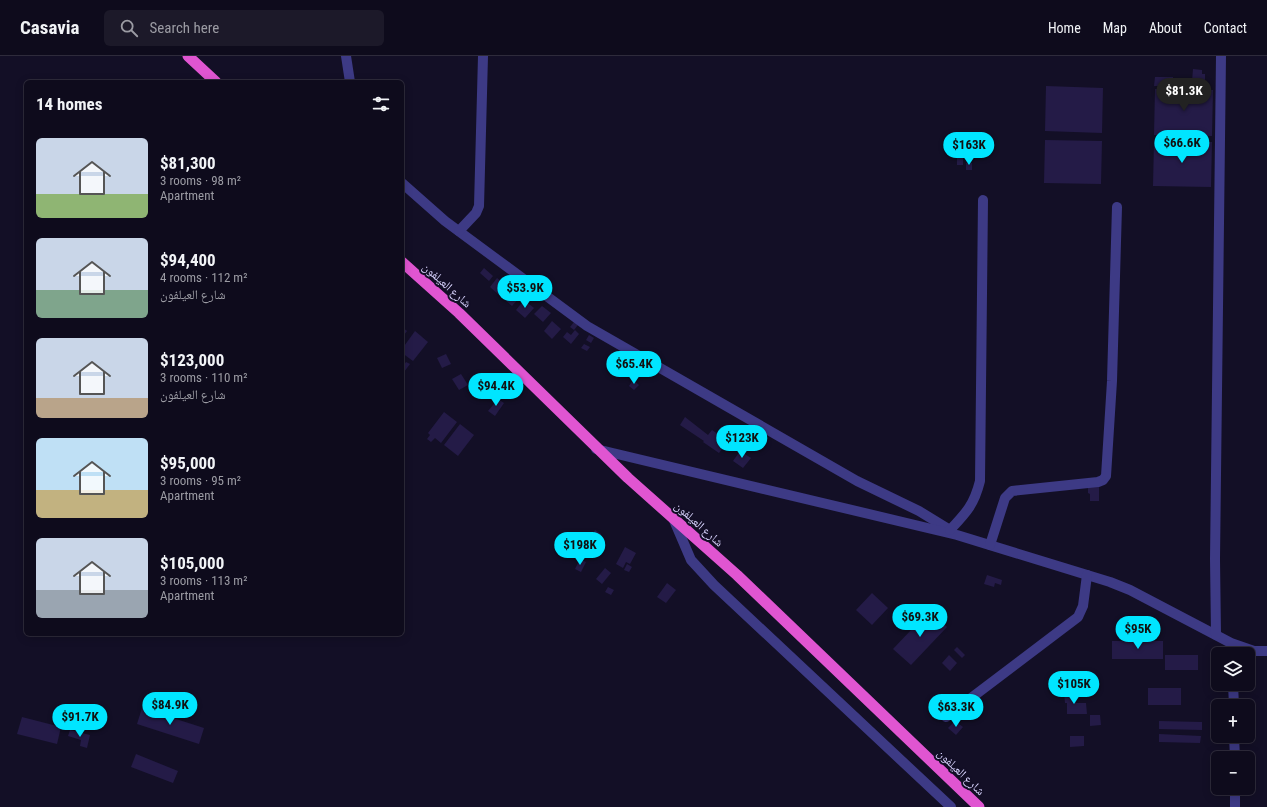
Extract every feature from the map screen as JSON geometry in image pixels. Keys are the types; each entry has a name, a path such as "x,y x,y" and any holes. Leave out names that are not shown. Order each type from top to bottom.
{"highway":[{"path":"188,56 214,80"},
{"name":"شارع العيلفون","path":"404,268 459,313 596,449 737,575 979,807"}],"street":[{"path":"346,56 350,80"},
{"path":"459,230 476,213 479,206 483,56"},
{"path":"1216,635 1215,544 1221,56"},
{"path":"404,185 445,221 587,326 857,481 919,511 953,532"},
{"path":"953,532 977,496 980,481 983,200"},
{"path":"990,545 1005,498 1012,491 1098,482 1103,480 1106,476 1112,381 1117,207"},
{"path":"596,449 953,532 1130,590 1231,643 1254,651 1267,651"},
{"path":"673,518 692,560 714,585 951,807"},
{"path":"946,717 1078,617 1083,606 1087,575"},
{"path":"1235,795 1236,807"}],"building":[{"path":"1193,69 1202,70 1202,74 1205,74 1205,81 1192,81"},
{"path":"1155,77 1173,77 1173,86 1154,86"},
{"path":"1046,86 1103,88 1102,133 1045,131"},
{"path":"1155,89 1213,90 1212,136 1154,135"},
{"path":"1045,140 1102,141 1101,184 1044,183"},
{"path":"1154,141 1212,142 1211,187 1153,186"},
{"path":"957,157 963,157 963,165 957,165"},
{"path":"966,163 972,163 972,170 966,170"},
{"path":"484,268 493,276 489,281 480,273"},
{"path":"497,278 507,286 499,295 490,287"},
{"path":"511,289 520,297 512,306 503,298"},
{"path":"524,300 534,308 525,318 516,310"},
{"path":"542,306 551,313 543,322 534,314"},
{"path":"552,321 561,329 552,339 544,331"},
{"path":"574,322 578,325 574,330 570,327"},
{"path":"575,330 579,334 571,344 563,337 567,332 571,335"},
{"path":"415,331 428,342 413,361 404,354 404,346"},
{"path":"589,335 594,338 591,343 586,340"},
{"path":"584,344 590,347 587,351 581,348"},
{"path":"446,354 451,364 442,368 437,358"},
{"path":"406,362 410,364 404,372 404,365"},
{"path":"461,374 468,385 459,390 452,379"},
{"path":"633,380 639,385 634,390 629,386"},
{"path":"498,399 504,403 495,416 488,411"},
{"path":"444,412 457,422 441,443 435,438 431,442 427,439 430,435 428,433"},
{"path":"685,417 708,435 712,430 728,441 719,453 680,425"},
{"path":"460,424 474,435 458,456 444,445"},
{"path":"740,451 751,458 743,468 733,461"},
{"path":"1088,486 1099,486 1099,501 1090,501"},
{"path":"595,530 601,534 596,544 590,540"},
{"path":"625,547 636,553 630,564 626,562 623,568 616,564"},
{"path":"580,559 586,562 581,572 575,569"},
{"path":"627,564 632,567 629,572 624,570"},
{"path":"605,568 611,573 602,584 596,579"},
{"path":"987,575 1002,580 1001,585 995,583 994,587 984,584"},
{"path":"667,583 676,590 666,603 657,597"},
{"path":"608,587 614,590 611,595 605,592"},
{"path":"872,593 888,608 872,625 856,610"},
{"path":"930,610 947,627 911,665 893,649"},
{"path":"1112,641 1163,641 1163,659 1112,659"},
{"path":"957,647 965,655 962,658 954,650"},
{"path":"949,655 957,663 950,671 942,663"},
{"path":"1165,655 1198,655 1198,670 1165,670"},
{"path":"1086,688 1086,693 1077,693 1077,689"},
{"path":"1148,688 1181,688 1181,705 1148,705"},
{"path":"1064,693 1076,693 1076,703 1086,703 1087,714 1067,714 1067,703 1065,703"},
{"path":"142,708 204,728 199,744 137,724"},
{"path":"1090,715 1100,715 1101,725 1090,726"},
{"path":"22,717 61,727 57,744 17,734"},
{"path":"955,721 963,727 956,735 948,728"},
{"path":"1159,721 1202,722 1202,730 1159,729"},
{"path":"70,730 90,735 87,748 80,746 81,740 68,736"},
{"path":"1159,734 1201,736 1200,743 1159,742"},
{"path":"1070,736 1084,736 1084,746 1070,747"},
{"path":"136,754 178,771 173,783 131,767"}]}
